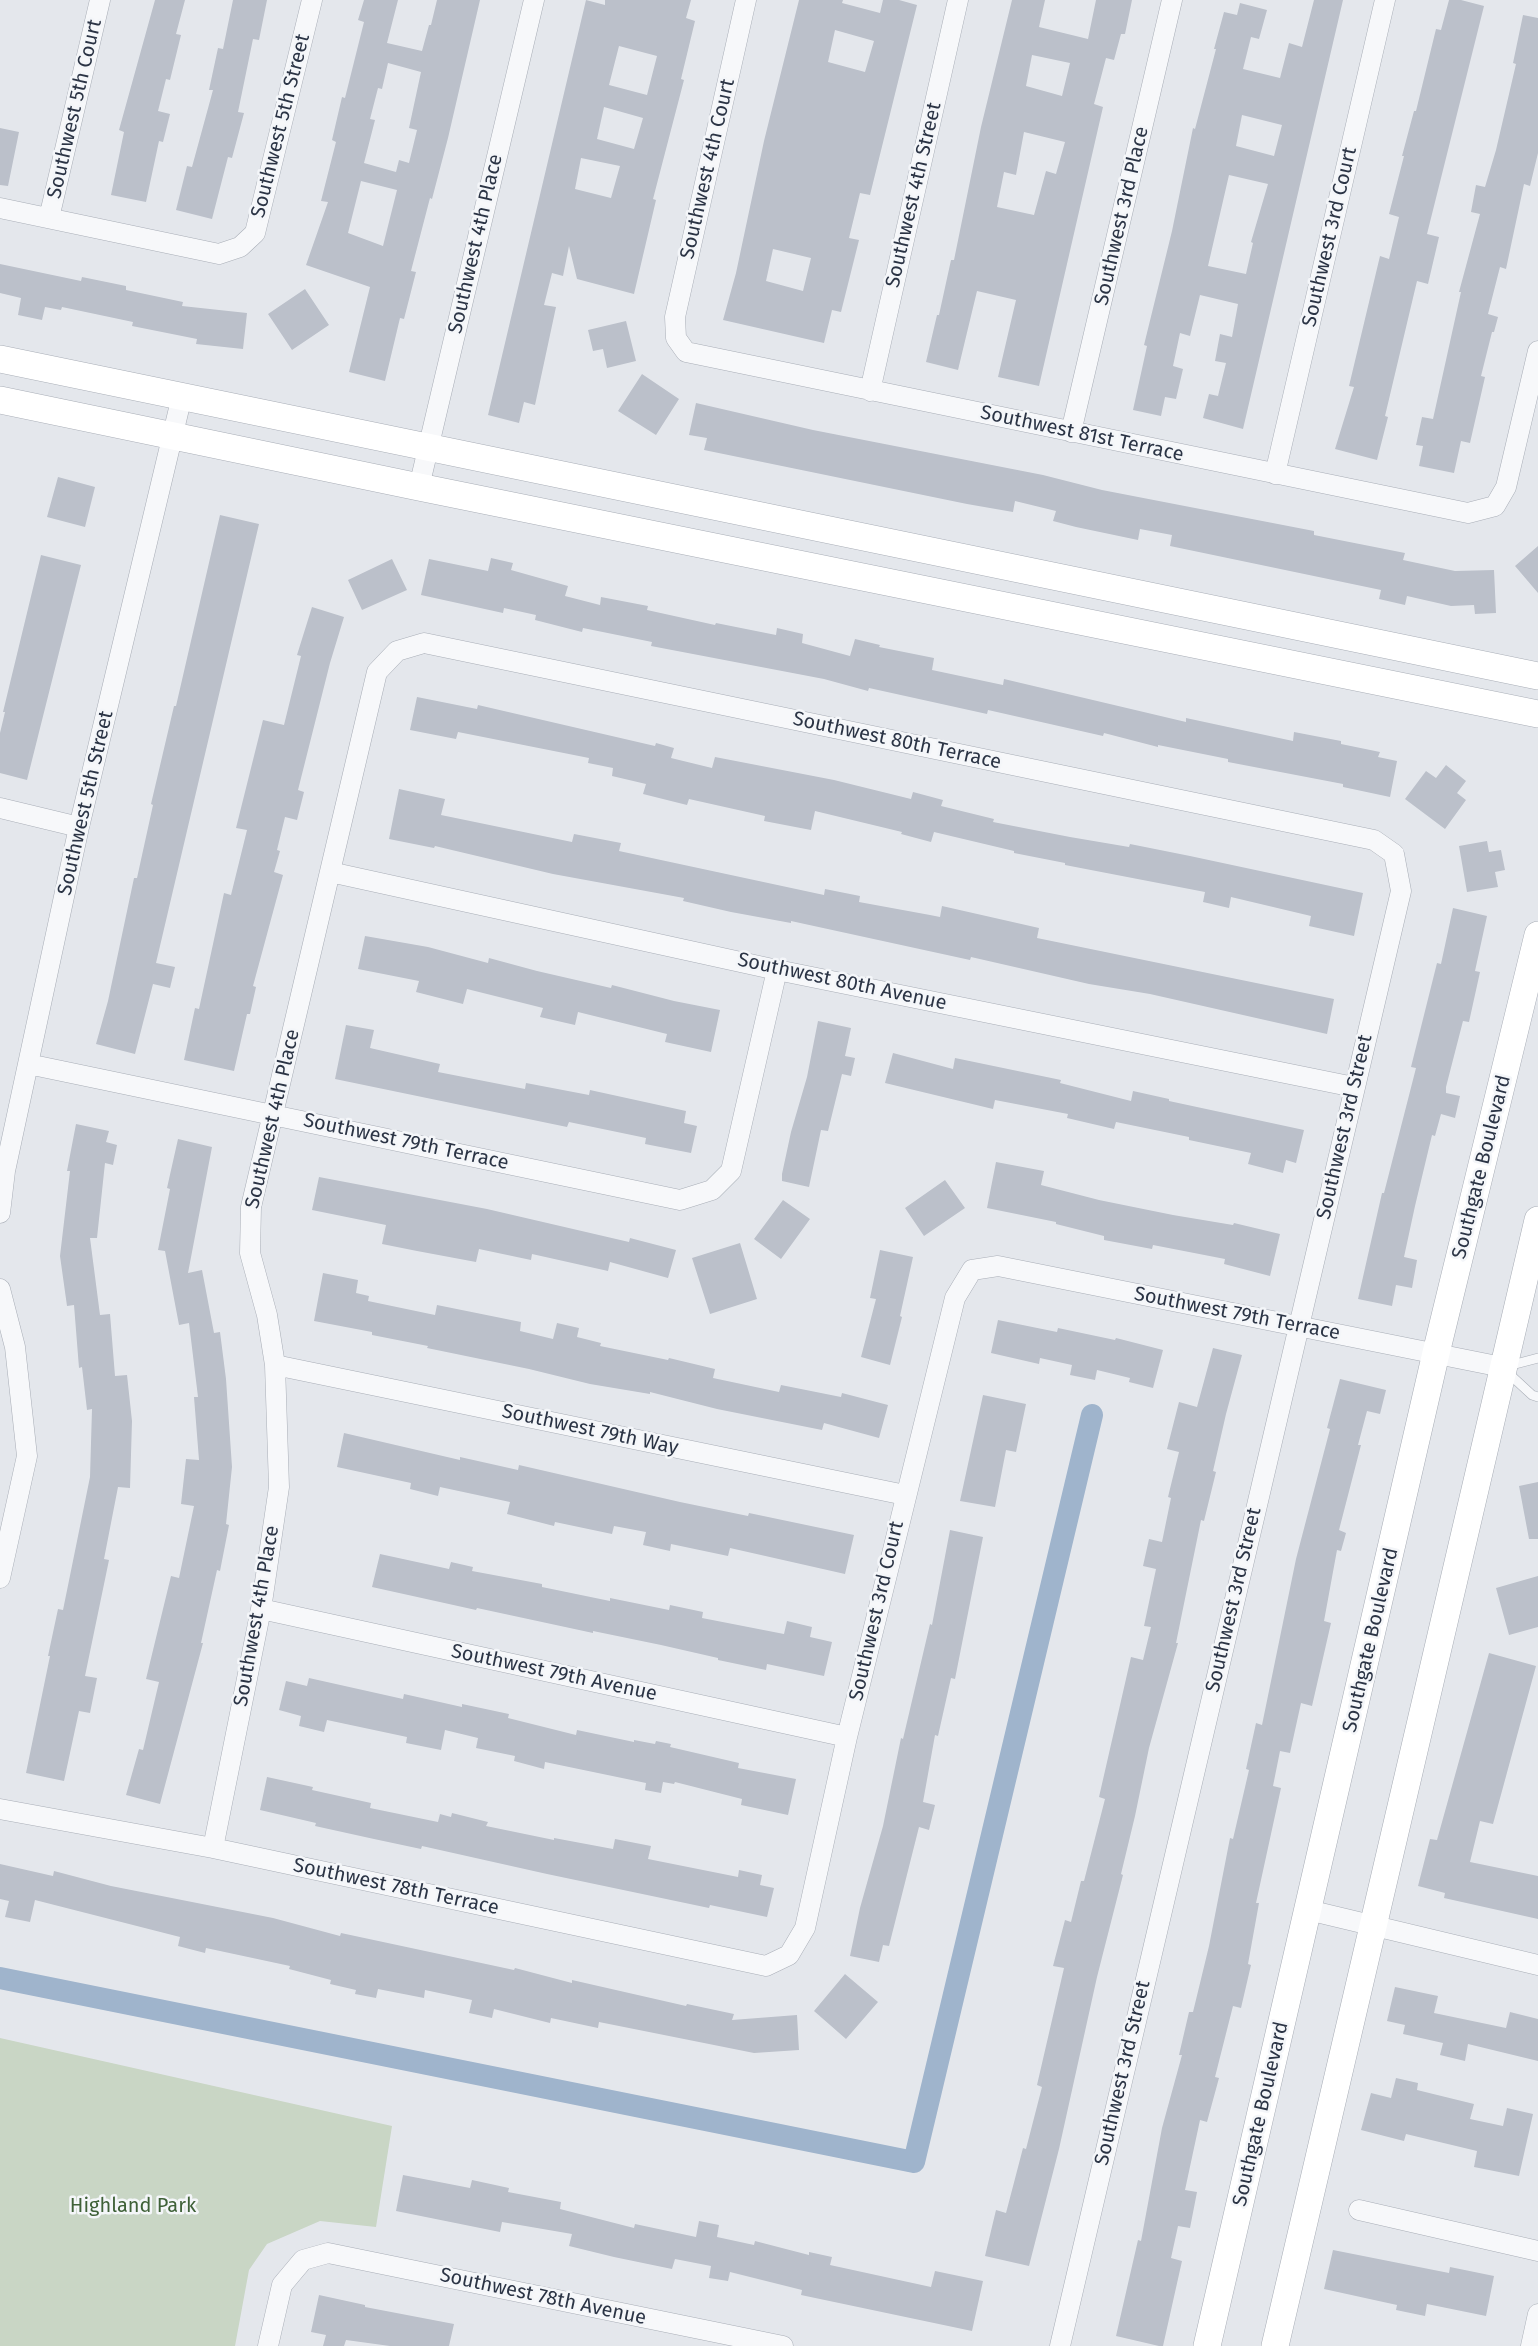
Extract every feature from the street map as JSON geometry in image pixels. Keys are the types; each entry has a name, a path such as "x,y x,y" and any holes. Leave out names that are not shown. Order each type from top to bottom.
{"street":[{"name":"Southwest 5th Court","path":"49,218 100,0"},
{"name":"Southwest 5th Street","path":"49,218 219,254 240,247 255,233 312,0"},
{"name":"Southwest 4th Place","path":"419,488 534,0"},
{"name":"Southwest 4th Court","path":"676,338 675,317 746,0"},
{"name":"Southwest 4th Street","path":"870,391 958,0"},
{"name":"Southwest 3rd Place","path":"1071,432 1172,0"},
{"name":"Southwest 3rd Court","path":"1275,474 1385,0"},
{"path":"0,208 49,218"},
{"name":"Southwest 81st Terrace","path":"676,338 686,352 1468,513 1495,506 1506,487 1538,351"},
{"path":"0,359 1538,676"},
{"name":"Southwest 5th Street","path":"0,1213 5,1171 79,827 182,396"},
{"path":"0,400 419,488 1538,714"},
{"name":"Southwest 80th Terrace","path":"397,651 424,643 1374,840 1394,854"},
{"name":"Southwest 4th Place","path":"213,1848 261,1609 279,1487 275,1365 267,1315 250,1253 251,1207 377,672 397,651"},
{"path":"0,808 79,827"},
{"name":"Southwest 3rd Street","path":"1060,2346 1401,891 1394,854"},
{"name":"Southwest 80th Avenue","path":"330,872 777,970 1354,1088"},
{"name":"Southgate Boulevard","path":"1207,2346 1436,1353 1538,935"},
{"name":"Southwest 79th Terrace","path":"28,1064 680,1200 712,1190 731,1171 777,970"},
{"path":"1275,2346 1538,1220"},
{"name":"Southwest 79th Terrace","path":"972,1270 998,1266 1298,1328 1502,1367"},
{"name":"Southwest 3rd Court","path":"789,1955 805,1928 847,1737 955,1298 972,1270"},
{"path":"0,1289 15,1347 27,1456 0,1578"},
{"name":"Southwest 79th Way","path":"275,1365 905,1495"},
{"name":"Southwest 79th Avenue","path":"261,1609 847,1737"},
{"name":"Southwest 78th Terrace","path":"0,1809 213,1848 766,1966 789,1955"},
{"path":"1308,1910 1538,1965"},
{"path":"1359,2210 1538,2251"},
{"name":"Southwest 78th Avenue","path":"268,2346 282,2285 303,2260 328,2253 760,2344 783,2346"},
{"path":"1531,2346 1538,2314"}],"lane":[{"path":"1502,1367 1538,1358"},
{"path":"1502,1367 1532,1395 1538,1397"}],"green space":[{"name":"Highland Park","path":"0,2038 392,2126 376,2227 320,2221 267,2244 249,2270 235,2346 0,2346"}],"building":[{"path":"155,0 185,0 176,34 181,35 170,80 166,79 158,111 170,114 163,142 159,141 146,202 111,195 124,132 119,130"},
{"path":"233,0 267,0 259,40 253,39 238,112 244,113 232,158 228,157 212,219 176,210 187,166 192,167 213,90 209,90 218,48 223,49"},
{"path":"364,0 398,0 387,43 422,51 437,0 480,0 448,138 411,271 416,272 404,319 400,318 385,381 349,372 370,287 306,265 328,202 321,201 336,142 332,140 342,97 345,98 364,22 358,20","holes":["388,63 421,72 409,128 417,130 409,163 399,160 396,172 364,163 375,120 370,119 378,88 382,89","361,181 397,190 383,246 348,233"]},
{"path":"586,0 605,5 605,0 691,0 686,18 695,21 681,79 684,80 653,199 656,200 634,294 577,279 569,246 563,276 552,273 544,305 556,307 535,405 524,402 519,423 488,415","holes":["619,46 657,56 647,95 609,85","604,107 643,118 634,149 597,139","581,158 620,166 611,198 575,189"]},
{"path":"799,0 843,0 842,3 880,13 883,0 899,0 917,5 870,195 860,193 849,238 859,240 841,312 832,310 824,343 723,320 736,273 764,141","holes":["835,30 874,41 865,72 828,62","773,249 811,258 803,291 766,281"]},
{"path":"1012,0 1045,0 1039,27 1088,39 1096,0 1132,0 1125,34 1121,34 1114,60 1106,58 1094,104 1103,107 1039,386 998,377 1016,300 977,291 958,370 926,362 951,260 954,260 981,127","holes":["1032,55 1070,63 1062,96 1026,86","1024,132 1065,142 1056,174 1046,171 1034,215 997,207 1004,172 1016,175"]},
{"path":"1314,0 1343,0 1243,429 1203,418 1209,394 1218,396 1226,363 1215,361 1220,334 1232,337 1238,304 1200,295 1190,336 1180,333 1173,366 1183,369 1176,399 1165,397 1161,416 1133,410 1147,346 1144,345 1172,231 1193,128 1195,129 1224,12 1237,15 1240,3 1267,10 1259,39 1251,37 1243,69 1280,78 1289,43 1302,47","holes":["1242,115 1282,125 1274,156 1236,146","1229,175 1268,184 1251,242 1253,243 1246,274 1208,266"]},
{"path":"1449,0 1461,0 1484,6 1427,234 1439,237 1428,284 1417,281 1377,460 1335,449 1354,387 1349,386 1380,256 1389,259 1399,217 1389,214 1404,156 1402,156 1414,111 1416,111 1436,29 1441,30"},
{"path":"1523,15 1538,18 1538,153 1530,186 1524,184 1506,269 1500,267 1488,314 1498,317 1481,376 1485,377 1470,443 1461,441 1454,473 1419,466 1423,446 1416,445 1422,417 1433,419 1461,292 1459,292 1480,214 1471,212 1476,185 1485,187 1496,150 1516,64 1513,63"},
{"path":"0,128 19,132 8,186 0,185"},
{"path":"0,264 81,281 82,277 126,286 126,290 183,302 182,306 247,313 243,349 196,344 197,339 132,326 133,322 62,307 61,310 45,307 42,320 18,315 21,298 0,293"},
{"path":"305,289 329,325 292,350 268,314"},
{"path":"626,321 636,361 607,368 603,349 593,351 588,330"},
{"path":"642,374 679,399 656,435 618,411"},
{"path":"696,403 813,430 1043,475 1102,490 1314,531 1314,535 1405,553 1403,560 1455,571 1494,570 1496,613 1475,614 1474,605 1451,606 1407,596 1405,605 1379,599 1381,590 1170,546 1172,535 1140,529 1138,540 1053,521 1056,511 1015,501 1013,512 704,450 707,438 689,435"},
{"path":"58,477 95,487 85,527 47,517"},
{"path":"220,515 259,524 156,963 175,967 170,988 153,984 135,1054 96,1044 108,1001 134,878 137,878 153,805 151,804"},
{"path":"1538,546 1538,593 1515,566"},
{"path":"41,555 81,565 27,780 0,773 0,733"},
{"path":"491,558 513,563 511,570 568,586 565,596 600,605 601,597 648,606 647,610 715,625 716,623 776,635 777,628 803,634 802,643 850,656 855,639 880,645 879,647 934,658 932,670 1003,685 1004,679 1186,722 1186,718 1293,741 1294,732 1341,741 1341,744 1380,752 1378,757 1397,761 1390,797 1343,787 1343,784 1228,762 1228,759 1158,745 1158,747 1104,733 1103,736 988,710 987,714 869,688 868,691 824,679 651,646 652,642 583,628 582,632 535,620 536,615 504,608 503,613 421,595 429,559 488,571"},
{"path":"392,559 407,590 362,610 348,580"},
{"path":"312,607 344,617 298,790 304,792 297,820 285,817 277,850 280,851 274,872 283,875 253,986 256,987 250,1014 247,1014 234,1071 184,1060 195,1008 199,1009 224,893 231,895 247,830 236,828 263,720 284,725 301,656 297,655"},
{"path":"417,697 477,709 478,705 655,746 656,743 674,748 671,758 712,768 715,757 834,780 911,799 913,792 943,800 941,806 994,819 993,822 1129,847 1130,844 1363,893 1354,936 1309,926 1311,916 1231,897 1229,908 1203,902 1205,892 1065,865 1065,863 1014,853 1014,851 934,832 931,842 901,834 902,832 815,811 811,830 764,821 765,816 689,799 687,805 643,794 646,784 612,776 613,768 588,763 589,758 458,732 456,739 410,730"},
{"path":"1446,765 1466,781 1457,793 1466,800 1445,829 1405,799 1426,771 1436,778"},
{"path":"399,789 445,799 441,815 572,842 574,834 621,843 619,851 824,895 825,889 860,896 859,902 940,917 942,906 1039,928 1037,938 1334,999 1327,1034 1150,994 1089,984 971,957 970,960 791,921 791,923 731,912 683,901 684,898 553,874 435,846 434,848 389,839"},
{"path":"1487,841 1489,852 1501,850 1505,870 1495,872 1498,887 1467,892 1459,846"},
{"path":"1453,908 1487,916 1475,971 1480,972 1469,1022 1463,1021 1446,1087 1446,1093 1460,1096 1455,1118 1441,1114 1435,1136 1432,1135 1404,1257 1417,1260 1412,1288 1396,1285 1392,1306 1358,1299 1382,1193 1384,1193 1416,1068 1411,1067 1437,963 1441,964"},
{"path":"365,936 428,947 488,963 489,958 611,988 612,985 720,1010 711,1052 665,1042 667,1034 578,1012 575,1025 540,1017 543,1008 467,989 463,1004 416,992 419,981 358,969"},
{"path":"818,1021 851,1028 845,1056 855,1058 851,1076 842,1074 828,1131 821,1130 809,1187 782,1181 782,1174 807,1077"},
{"path":"346,1025 374,1030 370,1048 440,1064 438,1072 525,1089 526,1083 589,1095 590,1090 686,1111 684,1123 697,1126 691,1153 645,1144 646,1138 569,1122 567,1127 335,1079"},
{"path":"893,1053 953,1069 955,1058 1061,1080 1060,1083 1131,1101 1133,1091 1304,1130 1296,1163 1286,1160 1283,1173 1248,1164 1251,1153 1189,1140 1189,1137 1116,1122 1114,1129 1067,1118 1068,1114 995,1100 993,1109 885,1083"},
{"path":"76,1124 109,1131 106,1142 117,1145 113,1165 105,1163 97,1238 90,1238 100,1315 110,1314 115,1376 127,1375 132,1421 130,1488 118,1487 104,1559 109,1560 85,1676 97,1678 90,1713 79,1711 64,1781 26,1773 58,1609 63,1610 90,1477 92,1409 87,1410 82,1367 79,1368 74,1305 67,1306 60,1256 70,1171 67,1171"},
{"path":"178,1139 212,1147 188,1273 202,1270 214,1333 220,1332 226,1379 232,1467 226,1524 229,1525 220,1571 217,1570 201,1643 203,1643 160,1804 126,1795 139,1749 143,1750 159,1682 146,1679 171,1576 179,1578 194,1506 181,1504 186,1459 199,1460 194,1397 198,1397 189,1323 179,1325 165,1251 158,1250 170,1189 167,1188"},
{"path":"996,1162 1044,1171 1041,1185 1099,1200 1173,1215 1233,1225 1234,1223 1280,1234 1270,1276 1224,1264 1225,1259 1153,1245 1152,1249 1104,1240 1104,1236 1056,1224 1056,1222 987,1208"},
{"path":"319,1177 487,1209 629,1242 630,1238 676,1250 668,1278 610,1262 608,1271 532,1254 531,1260 479,1249 476,1262 382,1244 386,1225 312,1210"},
{"path":"945,1180 965,1208 924,1236 905,1208"},
{"path":"783,1200 810,1219 781,1259 754,1239"},
{"path":"740,1243 757,1299 710,1314 692,1258"},
{"path":"880,1250 913,1257 890,1365 861,1357 876,1299 870,1298"},
{"path":"323,1273 358,1280 356,1293 369,1296 368,1301 435,1315 437,1305 521,1322 520,1331 553,1339 557,1323 579,1328 577,1337 601,1343 600,1346 715,1369 713,1378 779,1392 781,1385 841,1397 842,1393 888,1405 879,1438 824,1423 822,1430 717,1409 650,1392 650,1394 590,1384 427,1348 428,1346 372,1335 372,1332 314,1321"},
{"path":"998,1320 1057,1332 1058,1328 1115,1340 1116,1338 1163,1350 1153,1388 1129,1382 1130,1378 1097,1370 1095,1380 1070,1375 1072,1365 1040,1358 1039,1364 991,1353"},
{"path":"1213,1348 1242,1355 1226,1414 1213,1471 1216,1472 1204,1521 1201,1520 1176,1643 1178,1643 1149,1748 1121,1874 1123,1875 1097,1977 1059,2149 1029,2266 985,2256 996,2210 1006,2213 1023,2148 1026,2149 1042,2087 1037,2085 1064,1968 1053,1966 1065,1920 1071,1922 1081,1881 1084,1881 1105,1799 1099,1797 1131,1657 1143,1660 1151,1627 1144,1626 1156,1569 1143,1566 1149,1539 1162,1542 1171,1498 1168,1497 1179,1452 1167,1449 1179,1402 1197,1407"},
{"path":"1340,1379 1386,1390 1380,1414 1367,1411 1358,1445 1361,1445 1339,1530 1346,1533 1341,1551 1337,1550 1324,1621 1331,1623 1312,1706 1301,1703 1290,1753 1280,1751 1273,1786 1281,1788 1256,1903 1259,1903 1248,1964 1251,1965 1241,2008 1233,2006 1215,2077 1219,2078 1207,2122 1200,2120 1185,2190 1197,2192 1190,2228 1178,2226 1171,2258 1182,2261 1163,2346 1159,2346 1116,2336 1138,2240 1141,2241 1162,2128 1182,2055 1179,2055 1189,2012 1193,2012 1209,1946 1230,1838 1233,1839 1249,1770 1246,1769 1256,1723 1262,1725 1296,1559 1330,1429 1327,1428"},
{"path":"983,1395 1026,1404 1016,1452 1006,1450 995,1507 960,1501"},
{"path":"344,1433 460,1460 460,1457 518,1470 519,1465 680,1502 748,1516 749,1513 854,1535 845,1574 730,1548 728,1556 671,1544 670,1551 643,1545 646,1532 614,1526 612,1534 555,1522 554,1526 507,1514 510,1502 440,1487 438,1496 410,1489 411,1483 337,1467"},
{"path":"1538,1482 1538,1539 1529,1539 1519,1486"},
{"path":"950,1530 983,1537 955,1679 951,1678 938,1736 935,1735 923,1802 935,1805 929,1830 919,1827 889,1946 883,1945 879,1962 850,1956 860,1908 883,1826 901,1738 903,1739 930,1624 932,1625"},
{"path":"380,1554 449,1569 451,1562 473,1567 472,1571 542,1584 542,1587 610,1601 610,1598 669,1610 670,1605 703,1612 702,1618 784,1634 787,1621 812,1627 810,1637 832,1642 824,1676 767,1664 766,1670 661,1645 477,1608 476,1610 372,1587"},
{"path":"1538,1576 1538,1627 1509,1635 1496,1588"},
{"path":"1489,1653 1536,1666 1493,1824 1480,1821 1470,1862 1538,1876 1538,1919 1444,1898 1445,1893 1418,1886 1430,1839 1437,1840"},
{"path":"309,1678 403,1699 404,1694 462,1707 462,1704 509,1714 508,1718 576,1735 577,1730 634,1742 634,1740 655,1744 656,1741 671,1744 670,1747 739,1763 738,1768 796,1779 788,1815 741,1805 742,1799 675,1782 674,1784 663,1782 661,1793 645,1790 646,1783 545,1762 544,1769 514,1761 515,1756 476,1748 478,1738 445,1730 441,1750 406,1743 407,1737 327,1720 324,1732 299,1726 301,1716 279,1710 286,1681 307,1686"},
{"path":"267,1777 371,1803 370,1808 438,1822 440,1814 451,1817 452,1813 488,1822 486,1826 554,1840 554,1838 613,1849 615,1839 651,1846 648,1859 738,1877 739,1870 762,1875 760,1885 774,1888 767,1917 710,1905 709,1908 422,1846 421,1849 315,1826 316,1823 260,1810"},
{"path":"0,1864 53,1876 54,1871 111,1886 273,1918 340,1936 341,1933 514,1970 515,1968 572,1983 572,1980 686,2006 687,2004 734,2014 732,2020 797,2015 799,2050 754,2053 599,2022 598,2028 551,2018 550,2023 494,2009 492,2018 469,2013 472,2000 425,1990 424,1998 378,1989 376,1998 355,1994 356,1990 330,1984 331,1980 289,1969 290,1966 206,1948 205,1953 178,1946 180,1937 35,1900 30,1922 5,1917 9,1901 0,1899"},
{"path":"845,1974 878,2002 846,2039 814,2011"},
{"path":"1395,1987 1438,1996 1434,2013 1506,2028 1510,2012 1538,2019 1538,2061 1468,2044 1465,2061 1440,2055 1443,2043 1403,2034 1405,2025 1387,2021"},
{"path":"1396,2078 1418,2083 1417,2090 1474,2104 1470,2119 1503,2126 1507,2108 1533,2114 1519,2176 1474,2167 1477,2151 1406,2134 1404,2141 1361,2130 1371,2093 1391,2098"},
{"path":"403,2175 470,2188 472,2180 509,2188 508,2192 561,2202 560,2209 634,2228 635,2224 696,2237 699,2221 719,2225 717,2237 754,2245 755,2241 809,2255 809,2252 832,2257 830,2265 931,2287 935,2271 983,2281 972,2331 801,2295 802,2290 730,2272 728,2281 709,2278 711,2266 675,2259 672,2269 614,2257 569,2246 572,2234 502,2222 500,2232 396,2211"},
{"path":"1333,2250 1449,2273 1450,2267 1494,2276 1486,2316 1427,2304 1425,2316 1396,2310 1397,2305 1324,2289"},
{"path":"319,2295 365,2305 365,2307 454,2324 449,2346 390,2346 346,2340 344,2346 323,2346 326,2335 311,2332"}],"waterway":[{"path":"0,1978 914,2162 1092,1415"}]}
